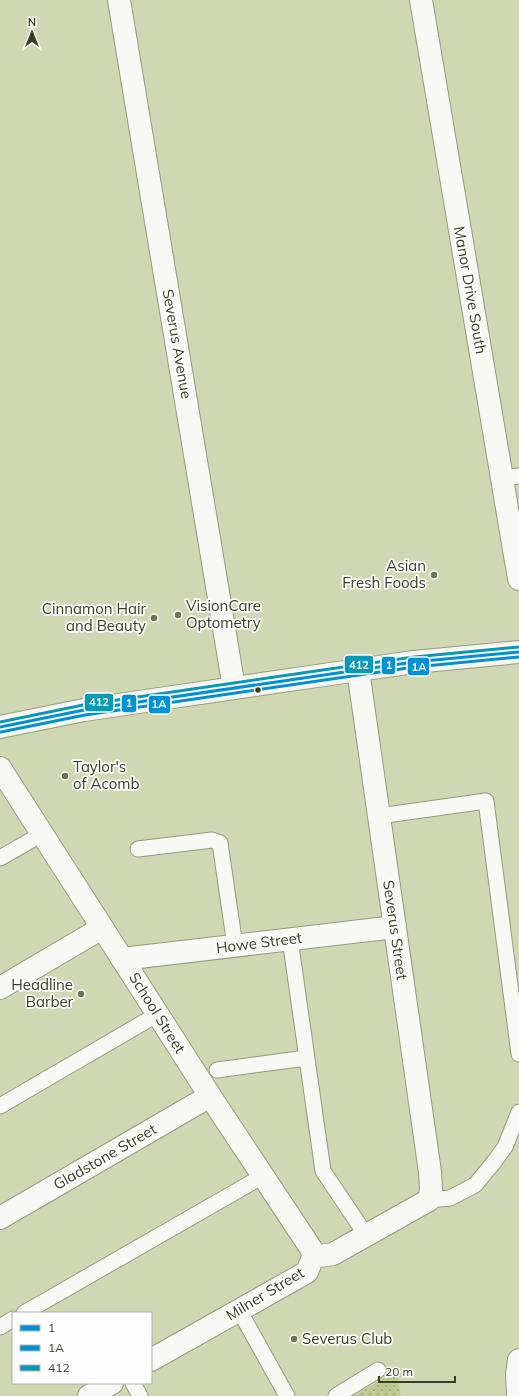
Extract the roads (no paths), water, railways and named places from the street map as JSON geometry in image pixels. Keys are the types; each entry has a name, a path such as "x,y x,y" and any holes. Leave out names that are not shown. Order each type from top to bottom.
{"main road":[{"path":"0,727 84,710 358,670 519,652"}],"street":[{"name":"Severus Avenue","path":"119,0 234,688"},
{"name":"Manor Drive South","path":"421,0 510,477 519,579"},
{"name":"Severus Street","path":"358,670 430,1172 430,1195"},
{"name":"School Street","path":"0,768 210,1096 312,1250 313,1257"},
{"name":"Howe Street","path":"122,959 395,927"},
{"path":"0,988 102,928"},
{"name":"Gladstone Street","path":"0,1218 210,1096"},
{"name":"Milner Street","path":"152,1359 307,1272 313,1257 333,1254 430,1195"},
{"path":"518,1396 517,1374 519,1360"},
{"path":"89,1396 110,1384"}],"lane":[{"path":"379,816 486,801 519,1054"},
{"path":"0,858 42,834"},
{"path":"138,849 212,840 220,843 235,946"},
{"path":"290,939 323,1171 366,1235"},
{"path":"0,1106 158,1014"},
{"path":"217,1070 306,1058"},
{"path":"430,1195 450,1198 475,1185 505,1147 519,1112"},
{"path":"26,1312 263,1176"},
{"path":"239,1310 287,1396"},
{"path":"0,1327 12,1320"},
{"path":"336,1396 378,1370"},
{"path":"134,1384 140,1396"}],"place":[{"name":"Asian Fresh Foods","path":"434,575"},
{"name":"VisionCare Optometry","path":"178,615"},
{"name":"Cinnamon Hair and Beauty","path":"154,618"},
{"name":"Taylor's of Acomb","path":"65,776"},
{"name":"Headline Barber","path":"81,994"},
{"name":"Severus Club","path":"294,1339"}]}
